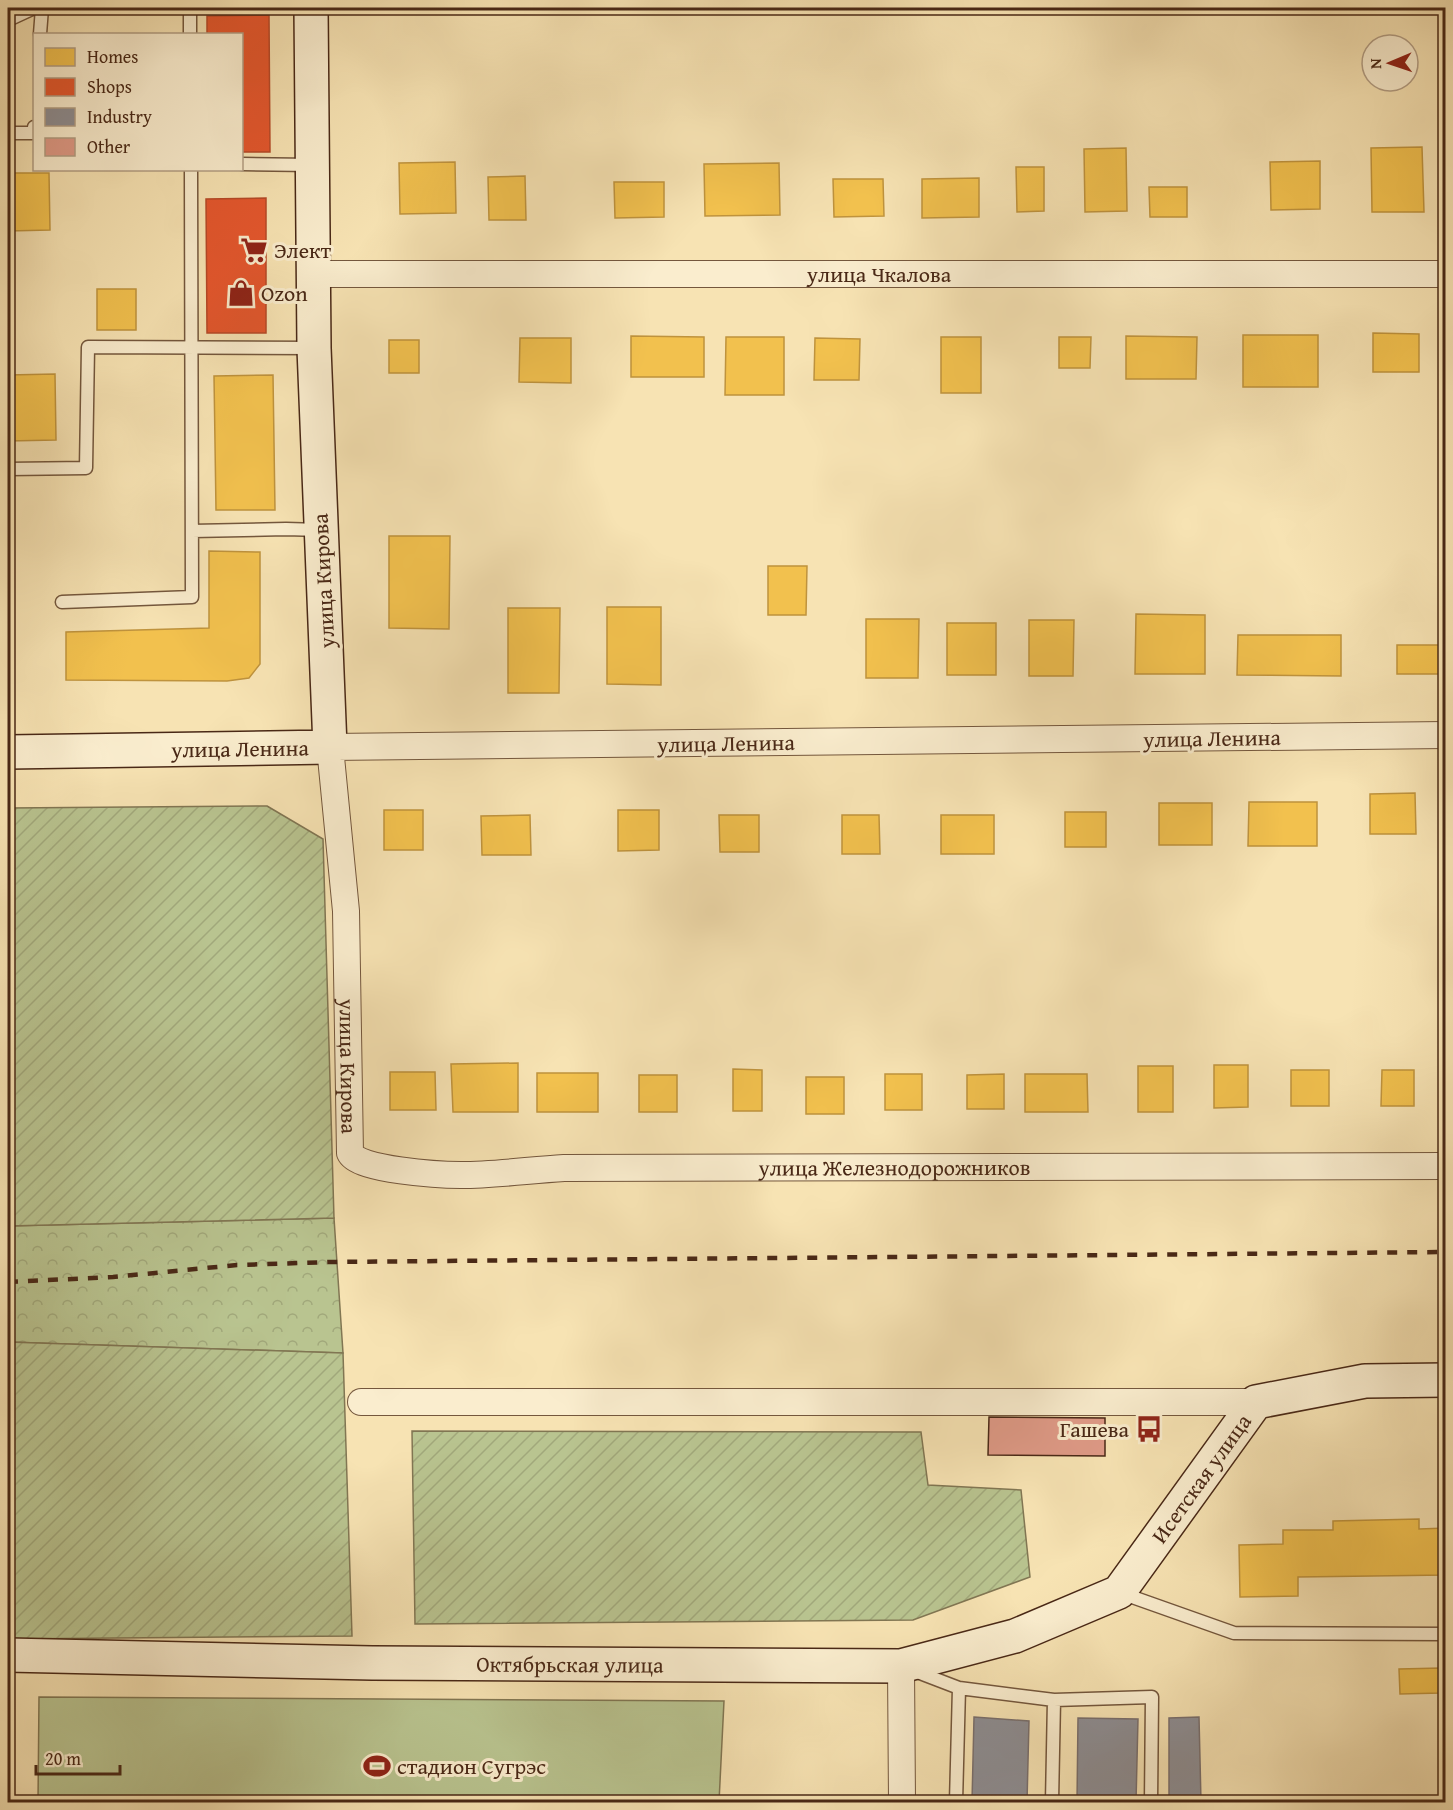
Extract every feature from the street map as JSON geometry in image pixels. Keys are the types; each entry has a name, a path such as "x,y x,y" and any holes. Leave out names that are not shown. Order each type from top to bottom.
{"street":[{"name":"улица Кирова","path":"311,8 312,274 320,530 330,747 346,911 350,1153"},
{"name":"улица Чкалова","path":"312,274 1446,274"},
{"name":"улица Ленина","path":"8,752 1446,735"},
{"name":"улица Железнодорожников","path":"350,1153 352,1158 358,1162 382,1167 460,1175 576,1168 1446,1166"},
{"name":"Исетская улица","path":"1119,1592 1256,1402 1365,1381 1446,1380"},
{"path":"361,1402 1256,1402"},
{"name":"Октябрьская улица","path":"8,1655 372,1663 900,1666 1015,1636 1119,1592"},
{"path":"900,1666 902,1803"}],"lane":[{"path":"8,20 34,8"},
{"path":"40,33 42,8"},
{"path":"190,8 190,33"},
{"path":"8,134 33,133"},
{"path":"243,164 312,165"},
{"path":"62,602 192,597 191,171"},
{"path":"8,469 86,468 88,347 314,348"},
{"path":"192,531 320,530"},
{"path":"1119,1592 1234,1633 1446,1634"},
{"path":"900,1666 959,1688 1054,1700 1152,1697 1151,1803"},
{"path":"956,1803 959,1688"},
{"path":"1052,1803 1054,1700"}],"green space":[{"path":"267,806 323,839 334,1218 8,1226 8,808"},
{"path":"334,1218 343,1353 8,1342 8,1226"},
{"path":"8,1342 343,1353 352,1636 8,1639"},
{"path":"412,1431 921,1432 928,1485 1021,1490 1030,1577 913,1620 415,1624"},
{"path":"39,1697 724,1701 719,1802 38,1802"}],"building: Homes":[{"path":"1422,147 1424,212 1372,212 1371,148"},
{"path":"1126,148 1127,211 1085,212 1084,149"},
{"path":"1320,161 1320,209 1271,210 1270,162"},
{"path":"455,162 456,213 400,214 399,163"},
{"path":"779,163 780,215 705,216 704,164"},
{"path":"1016,167 1044,167 1044,211 1017,212"},
{"path":"8,173 49,173 50,230 8,231"},
{"path":"525,176 526,220 489,220 488,177"},
{"path":"979,178 979,217 922,218 922,179"},
{"path":"833,179 883,179 884,216 834,217"},
{"path":"614,182 664,182 664,217 615,218"},
{"path":"1149,187 1187,187 1187,217 1150,217"},
{"path":"97,289 136,289 136,330 97,330"},
{"path":"1373,333 1419,334 1419,372 1373,372"},
{"path":"1243,335 1318,335 1318,387 1243,387"},
{"path":"631,336 704,337 704,377 631,377"},
{"path":"1126,336 1197,337 1196,379 1126,379"},
{"path":"726,337 784,337 784,395 725,395"},
{"path":"941,337 981,337 981,393 941,393"},
{"path":"1059,337 1091,337 1090,368 1059,368"},
{"path":"520,338 571,338 571,383 519,382"},
{"path":"815,338 860,339 859,380 814,380"},
{"path":"389,340 419,340 419,373 389,373"},
{"path":"55,374 56,440 8,441 8,375"},
{"path":"273,375 275,510 216,510 214,376"},
{"path":"389,536 450,536 449,629 389,628"},
{"path":"209,551 260,552 260,664 249,678 227,681 66,680 66,632 209,628"},
{"path":"768,566 807,566 806,615 768,615"},
{"path":"607,607 661,607 661,685 607,684"},
{"path":"508,608 560,608 559,693 508,693"},
{"path":"1136,614 1205,615 1205,674 1135,674"},
{"path":"866,619 919,619 918,678 866,678"},
{"path":"1029,620 1074,620 1073,676 1029,676"},
{"path":"947,623 996,623 996,675 947,675"},
{"path":"1238,635 1341,635 1341,676 1237,675"},
{"path":"1397,645 1446,645 1446,674 1397,674"},
{"path":"1415,793 1416,834 1370,834 1370,794"},
{"path":"1249,802 1317,802 1317,846 1248,846"},
{"path":"1159,803 1212,803 1212,845 1159,845"},
{"path":"384,810 423,810 423,850 384,850"},
{"path":"618,810 659,810 659,850 618,851"},
{"path":"1065,812 1106,812 1106,847 1065,847"},
{"path":"530,815 531,855 482,855 481,816"},
{"path":"719,815 759,815 759,852 720,852"},
{"path":"842,815 879,815 880,854 842,854"},
{"path":"941,815 994,815 994,854 941,854"},
{"path":"518,1063 518,1112 453,1112 451,1064"},
{"path":"1214,1065 1248,1065 1248,1107 1214,1108"},
{"path":"1138,1066 1173,1066 1173,1112 1138,1112"},
{"path":"733,1069 762,1070 762,1111 733,1111"},
{"path":"1291,1070 1329,1070 1329,1106 1291,1106"},
{"path":"1382,1070 1414,1070 1414,1106 1381,1106"},
{"path":"390,1072 435,1072 436,1110 390,1110"},
{"path":"537,1073 598,1073 598,1112 537,1112"},
{"path":"885,1074 922,1074 922,1110 885,1110"},
{"path":"1004,1074 1004,1109 967,1109 967,1075"},
{"path":"1025,1074 1087,1074 1088,1112 1025,1112"},
{"path":"639,1075 677,1075 677,1112 639,1112"},
{"path":"806,1077 844,1077 844,1114 806,1114"},
{"path":"1419,1519 1419,1529 1446,1528 1446,1575 1298,1577 1298,1596 1240,1597 1239,1545 1283,1544 1283,1530 1333,1530 1333,1521"},
{"path":"1441,1668 1441,1693 1400,1694 1399,1669"}],"building: Shops":[{"path":"269,15 270,152 243,152 243,33 207,33 207,16"},
{"path":"266,198 266,333 207,333 206,199"}],"building: Industry":[{"path":"974,1717 1029,1721 1027,1802 972,1802"},
{"path":"1199,1717 1201,1802 1169,1802 1169,1718"},
{"path":"1078,1718 1138,1719 1136,1802 1077,1802"}],"building: Other":[{"path":"989,1417 1105,1418 1105,1456 988,1455"}],"railway":[{"path":"8,1282 113,1277 237,1265 330,1262 1446,1252"}],"place":[{"name":"Элект","path":"254,250"},
{"name":"Ozon","path":"241,293"},
{"name":"Гашева","path":"1149,1429"},
{"name":"стадион Сугрэс","path":"377,1766"}]}
